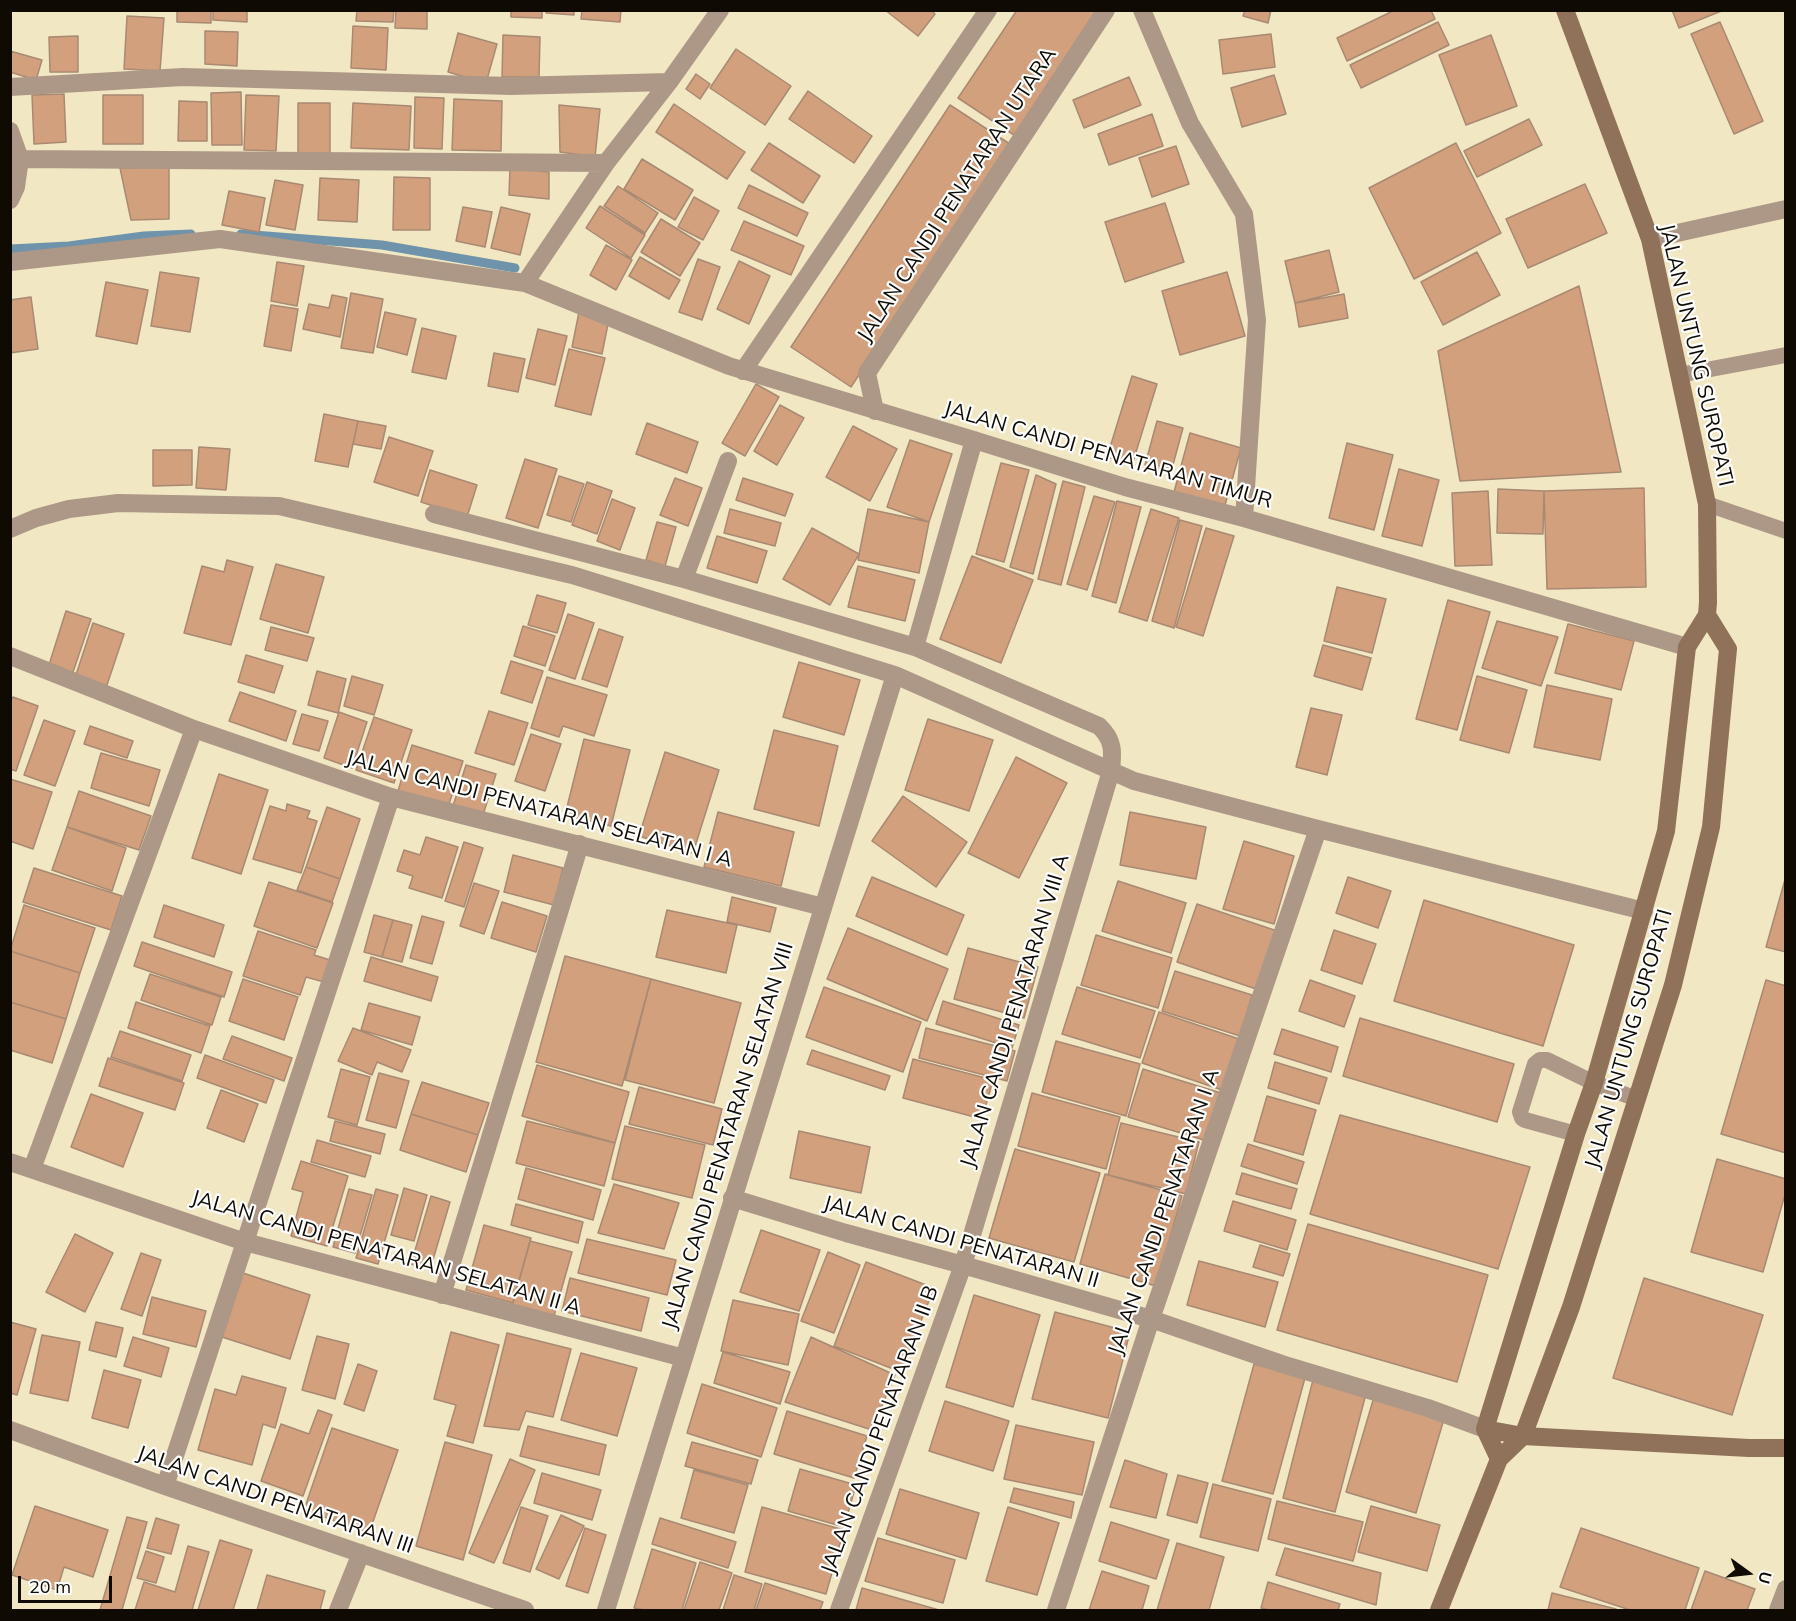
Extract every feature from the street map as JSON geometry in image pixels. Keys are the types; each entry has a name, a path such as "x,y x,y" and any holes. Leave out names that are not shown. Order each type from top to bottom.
{"main road":[{"name":"JALAN UNTUNG SUROPATI","path":"1438,1611 1499,1459 1523,1436 1571,1306 1673,985 1711,827 1728,649 1707,615 1707,504 1650,239 1565,10"},
{"name":"JALAN UNTUNG SUROPATI","path":"1485,1429 1576,1134 1594,1083 1666,831 1687,647 1707,615"},
{"path":"1485,1429 1523,1436 1785,1448"},
{"path":"1485,1429 1499,1459"}],"street":[{"path":"525,283 606,163 669,82 720,10"},
{"path":"743,371 988,10"},
{"name":"JALAN CANDI PENATARAN UTARA","path":"875,411 867,373 1106,10"},
{"path":"1142,10 1190,123 1244,214 1257,320 1244,518"},
{"path":"10,87 183,77 511,86 669,82"},
{"path":"10,131 20,159 16,187 10,200"},
{"path":"20,159 606,163"},
{"path":"1650,239 1785,209"},
{"name":"JALAN CANDI PENATARAN TIMUR","path":"10,262 220,239 525,283 743,371 1125,487 1244,518 1687,647"},
{"path":"915,647 974,440"},
{"path":"684,579 728,461"},
{"path":"10,529 36,518 69,509 118,503 279,506 572,575 895,675 1134,781 1644,911"},
{"name":"JALAN CANDI PENATARAN VIII A","path":"434,514 684,579 915,647 1099,726 1107,733 1113,751 1110,771 963,1265"},
{"name":"JALAN CANDI PENATARAN SELATAN I A","path":"10,656 194,729 391,797 823,907"},
{"name":"JALAN CANDI PENATARAN SELATAN VIII","path":"606,1611 895,675"},
{"path":"32,1169 194,729"},
{"path":"165,1486 391,797"},
{"name":"JALAN CANDI PENATARAN I A","path":"1056,1611 1151,1319 1318,829"},
{"path":"442,1295 580,844"},
{"name":"JALAN CANDI PENATARAN SELATAN II A","path":"10,1162 244,1242 684,1358"},
{"name":"JALAN CANDI PENATARAN II","path":"732,1198 846,1233 1151,1319 1282,1364 1428,1408 1485,1429"},
{"name":"JALAN CANDI PENATARAN II B","path":"839,1611 963,1265"},
{"name":"JALAN CANDI PENATARAN III","path":"10,1430 525,1611"},
{"path":"338,1611 361,1553"},
{"path":"1778,1611 1785,1589"}],"lane":[{"path":"1679,375 1785,355"},
{"path":"1707,504 1785,531"},
{"path":"1576,1134 1522,1118 1520,1112 1535,1064 1540,1060 1547,1060 1594,1083 1637,1099"}],"building":[{"path":"177,10 211,10 211,23 177,22"},
{"path":"213,10 247,10 247,22 213,20"},
{"path":"357,10 394,10 393,22 356,21"},
{"path":"396,10 427,10 427,29 395,28"},
{"path":"511,10 542,10 542,18 511,17"},
{"path":"546,10 574,10 574,15 546,13"},
{"path":"582,10 621,10 620,22 581,19"},
{"path":"885,10 931,10 935,14 918,36"},
{"path":"1017,10 1103,10 1017,137 958,98"},
{"path":"1245,10 1271,10 1268,23 1243,16"},
{"path":"1395,10 1431,10 1435,19 1347,61 1337,38"},
{"path":"1672,10 1724,10 1679,28"},
{"path":"127,16 164,18 160,71 124,69"},
{"path":"1438,22 1449,45 1361,88 1350,65"},
{"path":"1720,22 1763,121 1734,134 1691,34"},
{"path":"353,26 388,28 386,70 351,68"},
{"path":"205,31 238,32 237,66 205,64"},
{"path":"458,33 497,44 486,83 448,72"},
{"path":"1271,34 1275,67 1223,74 1219,40"},
{"path":"503,35 540,37 539,77 502,77"},
{"path":"1491,35 1517,106 1466,125 1439,55"},
{"path":"78,36 78,72 50,72 49,37"},
{"path":"736,49 791,86 765,125 710,88"},
{"path":"10,51 42,60 36,80 10,72"},
{"path":"696,74 710,84 700,99 686,89"},
{"path":"1274,75 1286,114 1242,127 1231,88"},
{"path":"1129,77 1141,105 1084,128 1073,100"},
{"path":"808,91 872,136 854,163 789,119"},
{"path":"241,92 242,145 212,145 211,93"},
{"path":"64,94 66,142 34,144 32,95"},
{"path":"103,95 143,95 143,144 103,144"},
{"path":"246,95 279,96 276,151 244,150"},
{"path":"415,97 444,98 442,149 414,148"},
{"path":"454,99 502,101 501,151 452,150"},
{"path":"179,101 207,102 207,141 178,141"},
{"path":"298,103 330,103 330,156 298,156"},
{"path":"353,103 411,106 409,150 351,148"},
{"path":"674,104 745,152 727,179 656,132"},
{"path":"559,105 600,109 595,157 560,152"},
{"path":"950,105 1010,144 851,387 791,347"},
{"path":"1152,114 1163,146 1109,165 1098,134"},
{"path":"1529,119 1542,145 1477,177 1464,151"},
{"path":"769,143 820,176 803,203 751,170"},
{"path":"1456,143 1501,233 1414,279 1369,188"},
{"path":"1176,146 1189,184 1152,197 1139,158"},
{"path":"642,159 693,190 675,220 624,189"},
{"path":"169,167 169,219 131,220 120,168"},
{"path":"510,168 549,172 549,199 509,195"},
{"path":"394,177 430,178 430,230 393,230"},
{"path":"320,178 359,180 357,222 318,220"},
{"path":"275,180 303,185 295,230 266,225"},
{"path":"1585,184 1607,233 1528,268 1506,219"},
{"path":"749,185 808,213 797,236 738,208"},
{"path":"618,186 658,213 645,233 604,206"},
{"path":"229,191 265,198 259,232 222,225"},
{"path":"694,197 719,211 703,240 678,227"},
{"path":"1165,203 1184,262 1125,282 1105,222"},
{"path":"600,206 645,235 631,258 586,228"},
{"path":"463,207 492,212 485,247 456,241"},
{"path":"501,207 530,214 520,255 491,248"},
{"path":"661,219 700,243 680,276 641,252"},
{"path":"744,221 804,246 791,275 731,250"},
{"path":"606,245 632,260 616,290 590,275"},
{"path":"1329,250 1339,292 1295,303 1285,261"},
{"path":"1477,252 1500,295 1443,325 1421,282"},
{"path":"640,257 680,280 669,299 629,276"},
{"path":"698,259 720,267 702,320 679,312"},
{"path":"739,261 770,276 749,324 717,309"},
{"path":"277,262 304,266 297,306 271,301"},
{"path":"160,272 199,278 190,332 151,326"},
{"path":"1227,272 1245,336 1180,355 1162,291"},
{"path":"106,282 148,290 137,344 96,336"},
{"path":"1579,286 1621,472 1460,481 1438,351"},
{"path":"351,293 383,299 373,353 341,348"},
{"path":"1344,294 1348,318 1299,327 1295,303"},
{"path":"332,295 347,298 340,337 303,329 309,304 329,308"},
{"path":"31,297 38,349 10,353 10,300"},
{"path":"271,305 298,309 291,351 264,346"},
{"path":"385,312 416,319 407,355 377,347"},
{"path":"579,312 609,319 602,354 572,347"},
{"path":"422,328 456,336 446,379 412,372"},
{"path":"538,329 567,336 555,385 526,378"},
{"path":"569,349 605,358 591,415 555,406"},
{"path":"494,353 525,359 518,392 488,386"},
{"path":"1132,376 1157,384 1132,465 1107,457"},
{"path":"756,384 779,397 745,456 722,443"},
{"path":"780,405 804,418 777,465 754,451"},
{"path":"324,414 358,421 348,467 315,461"},
{"path":"358,421 386,426 381,449 353,444"},
{"path":"1157,421 1183,428 1171,472 1145,465"},
{"path":"647,423 698,442 687,473 636,454"},
{"path":"853,426 897,449 870,501 826,477"},
{"path":"1190,433 1241,448 1225,505 1174,492"},
{"path":"389,437 433,451 418,496 374,482"},
{"path":"910,440 952,454 929,522 887,507"},
{"path":"1347,443 1393,455 1374,530 1329,518"},
{"path":"199,447 230,449 226,490 196,488"},
{"path":"153,450 192,450 192,485 153,486"},
{"path":"525,459 557,469 538,528 506,518"},
{"path":"1001,463 1029,470 1004,562 976,554"},
{"path":"1399,469 1439,480 1422,546 1382,536"},
{"path":"430,470 477,485 467,517 421,502"},
{"path":"1036,475 1056,484 1033,574 1010,567"},
{"path":"559,476 584,484 571,522 547,515"},
{"path":"675,478 702,488 688,526 660,515"},
{"path":"743,478 793,494 785,516 736,500"},
{"path":"1063,481 1085,487 1061,585 1038,579"},
{"path":"587,482 612,491 597,534 572,525"},
{"path":"1644,488 1646,587 1547,589 1544,491"},
{"path":"1498,489 1544,491 1543,534 1497,533"},
{"path":"1488,491 1492,565 1455,566 1452,493"},
{"path":"1094,496 1115,502 1087,590 1067,584"},
{"path":"612,499 635,508 620,550 597,541"},
{"path":"1117,501 1141,507 1116,603 1092,596"},
{"path":"730,509 781,523 775,546 724,533"},
{"path":"868,509 929,522 919,573 858,560"},
{"path":"1151,509 1179,518 1147,621 1119,612"},
{"path":"1180,520 1202,526 1174,628 1152,621"},
{"path":"657,522 676,527 665,566 646,560"},
{"path":"812,528 859,554 830,605 783,579"},
{"path":"1206,528 1234,536 1203,636 1176,627"},
{"path":"717,536 767,551 757,583 707,568"},
{"path":"972,556 1033,580 1001,663 940,639"},
{"path":"227,560 253,567 231,645 184,633 202,566 224,572"},
{"path":"276,564 324,577 308,633 260,619"},
{"path":"858,566 915,580 905,621 848,607"},
{"path":"1337,587 1386,599 1372,653 1324,641"},
{"path":"537,595 566,603 557,633 528,625"},
{"path":"1448,600 1490,612 1457,730 1416,719"},
{"path":"66,611 91,619 72,675 48,668"},
{"path":"568,614 594,623 575,679 549,670"},
{"path":"1497,621 1558,637 1541,686 1482,668"},
{"path":"93,623 124,634 105,691 74,681"},
{"path":"1568,624 1634,641 1621,690 1555,673"},
{"path":"523,626 555,636 545,666 514,656"},
{"path":"271,627 314,638 307,661 265,650"},
{"path":"599,629 623,637 607,687 582,679"},
{"path":"1323,645 1371,658 1362,690 1314,676"},
{"path":"246,655 283,666 274,693 238,682"},
{"path":"511,661 543,671 532,703 501,693"},
{"path":"799,662 860,680 844,735 783,717"},
{"path":"317,671 346,679 338,713 308,705"},
{"path":"352,676 383,685 374,715 344,706"},
{"path":"1477,676 1527,690 1509,753 1460,740"},
{"path":"547,677 607,695 594,736 563,726 559,737 531,728"},
{"path":"1547,685 1612,699 1600,760 1534,747"},
{"path":"240,692 296,711 286,741 229,721"},
{"path":"13,697 38,706 16,771 10,769 10,703"},
{"path":"1311,708 1342,715 1327,775 1296,767"},
{"path":"489,711 528,723 514,765 475,753"},
{"path":"339,712 367,722 352,768 324,758"},
{"path":"302,714 328,721 319,751 293,744"},
{"path":"374,717 412,730 394,783 356,770"},
{"path":"928,719 993,740 969,811 905,790"},
{"path":"44,720 75,731 55,786 24,775"},
{"path":"90,726 133,741 127,758 84,744"},
{"path":"774,730 838,746 819,826 754,809"},
{"path":"531,734 561,744 545,791 515,781"},
{"path":"584,739 630,750 611,826 565,815"},
{"path":"412,745 463,761 448,807 398,791"},
{"path":"665,752 719,770 693,853 639,836"},
{"path":"101,753 160,770 149,806 91,788"},
{"path":"1016,757 1067,783 1019,878 968,853"},
{"path":"466,765 496,774 483,815 453,806"},
{"path":"219,774 268,790 241,874 192,858"},
{"path":"10,779 52,792 33,849 10,841"},
{"path":"79,791 151,816 139,850 67,827"},
{"path":"903,796 967,842 936,887 872,841"},
{"path":"287,804 310,811 307,818 317,821 301,873 253,859 270,806 286,811"},
{"path":"327,807 360,819 340,879 306,867"},
{"path":"718,812 794,832 781,886 704,867"},
{"path":"1130,812 1206,827 1196,879 1120,865"},
{"path":"67,827 126,848 112,891 52,870"},
{"path":"426,837 458,847 442,898 409,888 413,876 397,871 404,850 420,855"},
{"path":"1244,841 1294,856 1274,924 1223,909"},
{"path":"464,842 483,848 464,907 445,901"},
{"path":"513,855 563,868 554,905 504,892"},
{"path":"306,867 340,879 332,902 297,890"},
{"path":"34,868 122,896 111,930 23,902"},
{"path":"1786,876 1786,952 1766,947"},
{"path":"872,877 964,915 947,955 856,916"},
{"path":"1348,877 1391,891 1378,928 1336,913"},
{"path":"1118,881 1186,903 1171,953 1102,931"},
{"path":"269,882 333,903 317,948 254,926"},
{"path":"474,883 499,891 484,934 460,926"},
{"path":"732,897 776,908 770,932 727,922"},
{"path":"1424,900 1574,945 1543,1046 1394,1001"},
{"path":"502,902 547,916 536,952 491,938"},
{"path":"1197,904 1277,931 1256,989 1177,962"},
{"path":"24,905 95,928 80,973 10,951"},
{"path":"164,905 224,925 214,957 154,937"},
{"path":"667,910 737,925 726,973 656,957"},
{"path":"374,915 393,920 382,957 364,952"},
{"path":"422,916 444,922 432,964 410,958"},
{"path":"393,920 412,925 402,962 382,957"},
{"path":"848,928 948,969 927,1021 827,979"},
{"path":"1334,930 1376,944 1362,984 1321,970"},
{"path":"258,931 316,950 314,955 330,960 324,982 306,977 300,995 243,976"},
{"path":"1096,935 1172,958 1158,1008 1081,985"},
{"path":"142,942 232,972 224,997 134,966"},
{"path":"968,948 1038,967 1024,1018 954,999"},
{"path":"10,951 80,973 66,1019 10,1002"},
{"path":"565,956 651,979 622,1086 536,1062"},
{"path":"371,957 438,977 431,1001 364,981"},
{"path":"1175,971 1252,995 1240,1036 1162,1011"},
{"path":"150,974 221,997 212,1025 141,1000"},
{"path":"243,979 298,997 284,1040 229,1021"},
{"path":"651,979 741,1003 714,1103 625,1080"},
{"path":"1310,980 1355,996 1344,1027 1299,1011"},
{"path":"1766,980 1786,986 1786,1153 1721,1134"},
{"path":"824,987 921,1022 903,1072 806,1037"},
{"path":"1077,987 1155,1011 1140,1058 1062,1034"},
{"path":"943,1001 1019,1025 1012,1048 936,1024"},
{"path":"10,1002 66,1019 52,1063 10,1050"},
{"path":"136,1002 210,1026 201,1053 128,1028"},
{"path":"369,1003 420,1017 412,1045 361,1030"},
{"path":"1159,1012 1239,1039 1222,1090 1142,1063"},
{"path":"1360,1018 1514,1064 1497,1122 1343,1076"},
{"path":"353,1028 411,1050 402,1072 377,1062 372,1075 338,1061"},
{"path":"926,1028 1015,1051 1007,1081 919,1058"},
{"path":"1282,1029 1338,1047 1331,1072 1274,1054"},
{"path":"120,1031 191,1055 182,1081 111,1057"},
{"path":"232,1036 292,1058 284,1081 223,1059"},
{"path":"1056,1041 1140,1064 1126,1116 1042,1092"},
{"path":"812,1050 890,1076 885,1090 807,1064"},
{"path":"205,1055 274,1080 266,1103 197,1078"},
{"path":"108,1058 184,1083 175,1110 99,1086"},
{"path":"913,1059 993,1080 982,1119 903,1098"},
{"path":"1275,1062 1327,1078 1319,1104 1268,1088"},
{"path":"537,1065 629,1092 615,1143 522,1116"},
{"path":"341,1069 370,1077 357,1125 328,1117"},
{"path":"1143,1069 1221,1093 1207,1141 1128,1117"},
{"path":"379,1073 409,1081 396,1128 366,1120"},
{"path":"422,1082 489,1103 478,1135 411,1114"},
{"path":"639,1087 722,1109 713,1145 629,1124"},
{"path":"221,1090 258,1104 244,1142 207,1128"},
{"path":"1032,1093 1120,1117 1106,1169 1018,1146"},
{"path":"91,1094 143,1113 123,1167 71,1147"},
{"path":"1267,1096 1316,1110 1303,1155 1254,1141"},
{"path":"411,1114 478,1135 466,1172 400,1150"},
{"path":"1340,1115 1530,1167 1498,1269 1310,1214"},
{"path":"335,1121 385,1134 380,1154 330,1141"},
{"path":"527,1121 615,1143 604,1186 516,1163"},
{"path":"1121,1123 1199,1142 1186,1194 1108,1175"},
{"path":"625,1126 705,1145 692,1198 612,1179"},
{"path":"799,1131 870,1147 861,1193 790,1178"},
{"path":"317,1140 371,1156 365,1177 311,1162"},
{"path":"1248,1144 1304,1162 1297,1184 1241,1166"},
{"path":"1015,1149 1100,1173 1074,1262 989,1238"},
{"path":"1717,1159 1786,1179 1786,1191 1763,1272 1691,1252"},
{"path":"301,1161 348,1176 327,1246 291,1236 303,1192 292,1189"},
{"path":"526,1168 601,1190 593,1220 518,1199"},
{"path":"1242,1173 1297,1189 1291,1209 1236,1194"},
{"path":"1105,1174 1182,1196 1156,1286 1080,1264"},
{"path":"614,1184 679,1203 664,1249 598,1233"},
{"path":"404,1188 427,1195 414,1241 391,1235"},
{"path":"349,1189 372,1195 355,1253 333,1247"},
{"path":"376,1189 398,1195 378,1264 356,1258"},
{"path":"431,1196 450,1202 430,1270 411,1264"},
{"path":"1233,1201 1296,1220 1287,1250 1224,1231"},
{"path":"516,1204 583,1222 578,1243 511,1225"},
{"path":"1308,1224 1488,1275 1457,1382 1277,1330"},
{"path":"484,1225 531,1238 513,1303 466,1290"},
{"path":"761,1230 820,1250 799,1311 740,1292"},
{"path":"75,1234 113,1253 85,1312 46,1292"},
{"path":"587,1239 676,1260 667,1295 578,1273"},
{"path":"530,1241 572,1252 554,1316 512,1305"},
{"path":"1260,1245 1290,1254 1283,1276 1253,1267"},
{"path":"828,1252 860,1265 834,1333 801,1321"},
{"path":"141,1253 161,1260 142,1316 121,1309"},
{"path":"1199,1261 1278,1282 1265,1327 1187,1305"},
{"path":"866,1262 934,1288 901,1372 834,1346"},
{"path":"243,1273 310,1295 290,1359 222,1337"},
{"path":"570,1278 649,1298 641,1331 562,1311"},
{"path":"1644,1278 1763,1315 1732,1415 1613,1378"},
{"path":"974,1295 1040,1315 1013,1407 946,1387"},
{"path":"152,1297 206,1311 196,1347 143,1334"},
{"path":"733,1300 799,1314 788,1365 721,1351"},
{"path":"1055,1312 1130,1332 1108,1418 1032,1399"},
{"path":"10,1322 36,1329 17,1395 10,1393"},
{"path":"96,1322 123,1328 116,1357 89,1350"},
{"path":"451,1332 499,1345 473,1443 447,1436 456,1405 434,1399"},
{"path":"507,1333 571,1349 553,1417 526,1411 519,1430 484,1426"},
{"path":"42,1335 80,1342 68,1401 30,1393"},
{"path":"317,1336 349,1344 335,1399 302,1390"},
{"path":"133,1337 169,1348 161,1377 124,1366"},
{"path":"811,1337 895,1375 872,1430 785,1402"},
{"path":"723,1352 790,1372 780,1404 714,1383"},
{"path":"581,1353 637,1368 617,1436 561,1420"},
{"path":"358,1364 377,1371 364,1411 344,1404"},
{"path":"1254,1364 1305,1378 1273,1494 1222,1481"},
{"path":"104,1370 141,1380 128,1428 92,1418"},
{"path":"242,1376 286,1388 275,1428 263,1424 252,1465 198,1450 215,1389 236,1395"},
{"path":"1314,1376 1367,1390 1335,1512 1283,1498"},
{"path":"702,1384 777,1408 761,1457 687,1433"},
{"path":"1374,1397 1444,1419 1416,1513 1346,1492"},
{"path":"945,1401 1009,1421 993,1471 929,1451"},
{"path":"318,1410 332,1415 303,1496 261,1481 281,1424 309,1434"},
{"path":"787,1411 867,1436 854,1478 774,1454"},
{"path":"1016,1425 1094,1442 1082,1495 1004,1479"},
{"path":"528,1426 606,1445 599,1475 520,1456"},
{"path":"332,1428 398,1450 369,1533 304,1510"},
{"path":"445,1442 492,1455 463,1560 416,1546"},
{"path":"692,1442 758,1460 751,1484 685,1466"},
{"path":"510,1459 535,1470 494,1563 469,1553"},
{"path":"1125,1460 1167,1474 1156,1518 1110,1507"},
{"path":"800,1469 856,1485 844,1527 788,1511"},
{"path":"694,1470 748,1485 734,1533 681,1518"},
{"path":"542,1473 601,1490 592,1520 534,1503"},
{"path":"1178,1475 1208,1483 1197,1523 1167,1515"},
{"path":"1213,1484 1271,1499 1258,1551 1200,1537"},
{"path":"1014,1488 1074,1502 1071,1518 1010,1502"},
{"path":"900,1489 979,1513 966,1559 886,1534"},
{"path":"1277,1501 1363,1522 1353,1561 1268,1539"},
{"path":"35,1506 108,1530 93,1577 64,1567 57,1590 12,1575"},
{"path":"1371,1506 1440,1525 1427,1571 1358,1552"},
{"path":"521,1507 548,1516 530,1572 503,1563"},
{"path":"762,1507 844,1530 826,1594 745,1572"},
{"path":"1008,1507 1059,1523 1037,1595 986,1581"},
{"path":"561,1515 584,1526 559,1579 536,1569"},
{"path":"127,1517 147,1522 122,1610 100,1610"},
{"path":"156,1518 179,1525 171,1554 147,1548"},
{"path":"660,1518 736,1542 728,1568 652,1544"},
{"path":"1111,1522 1169,1540 1156,1579 1099,1561"},
{"path":"585,1528 606,1535 588,1593 566,1586"},
{"path":"1581,1528 1699,1568 1685,1610 1630,1610 1560,1587"},
{"path":"878,1538 955,1560 943,1603 865,1581"},
{"path":"220,1540 252,1550 233,1610 198,1610"},
{"path":"1177,1543 1224,1557 1209,1610 1157,1610"},
{"path":"188,1546 209,1552 192,1610 135,1610 144,1582 175,1592"},
{"path":"1285,1548 1381,1573 1376,1605 1276,1575"},
{"path":"652,1549 696,1563 682,1610 634,1608"},
{"path":"146,1551 164,1557 156,1583 137,1578"},
{"path":"700,1562 732,1573 719,1610 684,1610"},
{"path":"1102,1571 1149,1586 1142,1610 1089,1610"},
{"path":"1705,1571 1755,1589 1747,1610 1691,1610"},
{"path":"267,1575 325,1591 320,1610 257,1610"},
{"path":"734,1575 762,1584 754,1610 723,1610"},
{"path":"1268,1582 1340,1604 1338,1610 1261,1608"},
{"path":"765,1583 823,1602 820,1610 756,1610"},
{"path":"862,1588 939,1610 856,1610"},
{"path":"1552,1593 1616,1609 1616,1610 1548,1610"}],"waterway":[{"path":"10,249 69,246 144,236 191,234"},
{"path":"241,234 382,245 515,268"}]}
